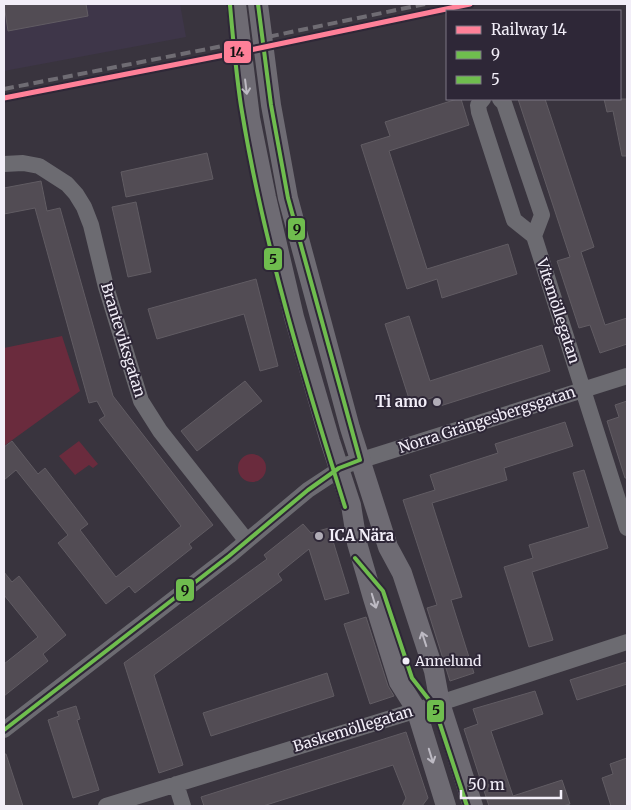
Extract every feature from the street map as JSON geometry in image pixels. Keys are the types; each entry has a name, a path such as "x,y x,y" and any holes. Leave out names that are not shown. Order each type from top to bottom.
{"main road":[{"path":"236,4 250,118 294,317 348,464 402,573 434,671 440,702 473,806"},
{"path":"258,4 271,105 288,198 348,464 350,505 357,544 399,682 416,709 446,806"}],"street":[{"path":"482,100 478,105 479,112 514,220 534,236 542,215 504,103 501,100"},
{"name":"Branteviksgatan","path":"4,164 23,163 39,166 68,184 76,194 84,207 91,225 106,287 141,401 160,431 246,540"},
{"name":"Vitemöllegatan","path":"534,236 627,528"},
{"name":"Norra Grängesbergsgatan","path":"4,730 229,556 308,490 348,464 627,376"},
{"name":"Baskemöllegatan","path":"106,806 627,642"},
{"path":"176,784 183,806"}],"shaded area":[{"path":"4,4 180,4 186,37 4,71"},
{"path":"62,336 80,391 4,446 4,348"},
{"path":"79,441 98,464 93,468 89,465 75,475 59,456"},
{"path":"252,454 262,458 266,468 262,478 252,482 242,478 238,468 242,458"}],"building":[{"path":"4,4 86,4 88,16 8,31"},
{"path":"627,99 627,156 622,156 613,111 607,112 604,100"},
{"path":"454,100 461,100 469,125 389,151 427,269 508,244 517,274 442,298 437,279 407,289 361,145 390,136 385,122"},
{"path":"518,100 545,100 594,247 581,252 605,325 627,318 627,344 600,353 590,325 579,328 557,261 570,257"},
{"path":"207,153 213,179 126,197 121,172"},
{"path":"41,181 47,211 60,208 113,396 213,525 189,544 192,548 135,593 129,586 106,604 58,543 68,535 16,470 4,480 4,447 12,441 38,474 45,468 88,524 80,530 116,577 181,526 99,420 105,416 97,401 89,403 35,208 4,214 4,188"},
{"path":"136,202 151,272 128,277 112,207"},
{"path":"256,279 278,366 260,371 244,314 157,339 148,309"},
{"path":"409,316 430,381 542,345 550,371 437,407 434,397 411,405 385,324"},
{"path":"245,381 262,401 197,451 181,431"},
{"path":"627,401 627,478 625,478 607,421 619,417 615,405"},
{"path":"565,422 573,446 504,468 507,480 432,503 462,597 451,600 474,673 450,681 427,608 437,605 403,500 435,490 430,475 498,453 495,444"},
{"path":"584,470 608,548 532,572 553,640 529,647 504,567 533,558 529,545 589,527 573,473"},
{"path":"303,524 311,533 329,528 349,593 325,600 309,549 278,574 282,580 154,675 183,765 159,773 124,663 267,559 264,555"},
{"path":"4,572 12,582 19,576 66,635 43,654 48,661 4,696 4,664 38,637 4,595"},
{"path":"366,617 388,686 394,696 370,704 344,624"},
{"path":"627,662 627,684 577,700 570,680"},
{"path":"327,673 334,696 211,736 203,713"},
{"path":"535,691 543,714 491,731 513,796 562,780 570,804 563,806 489,806 464,729 478,724 473,709"},
{"path":"76,706 80,719 77,720 99,790 73,798 48,720 59,716 57,712"},
{"path":"406,732 428,798 422,806 402,806 406,798 393,765 263,806 204,806 201,797"},
{"path":"4,754 6,754 23,806 4,806"},
{"path":"627,758 627,806 611,806 602,778 613,774 610,764"}],"railway":[{"path":"4,89 425,4"}],"rail line":[{"name":"14","path":"4,98 255,49 470,4"}],"transit line":[{"name":"9","path":"4,730 229,556 308,490 339,468 360,460 288,198 271,105 258,4"},
{"name":"5","path":"230,5 241,106 261,208 300,359 345,507"},
{"name":"5","path":"355,558 383,591 412,678 434,706 467,806"}],"place":[{"name":"Ti amo","path":"437,402"},
{"name":"ICA Nära","path":"319,536"},
{"name":"Annelund","path":"406,661"}]}
